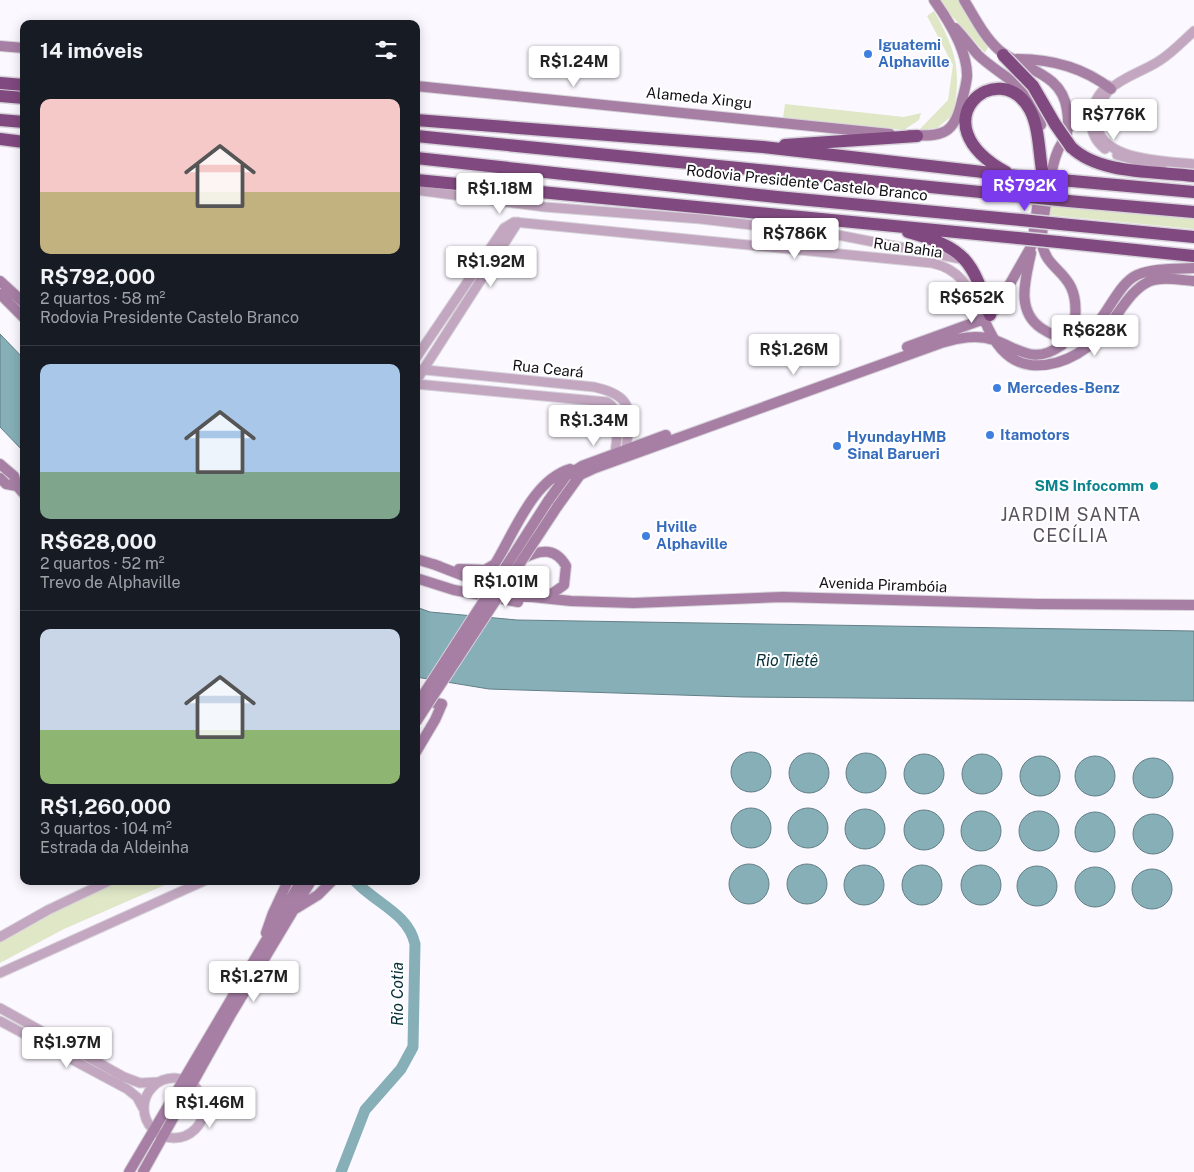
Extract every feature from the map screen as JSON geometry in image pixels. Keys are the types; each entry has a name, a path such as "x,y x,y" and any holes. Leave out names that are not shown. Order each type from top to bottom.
{"highway":[{"path":"1006,55 1033,86 1055,124 1071,147 1080,155 1111,168 1191,176"},
{"path":"0,83 20,85"},
{"path":"1014,176 980,155 967,133 966,114 969,105 974,97 991,89 1014,93 1030,110 1042,170"},
{"path":"0,96 20,98"},
{"path":"0,120 20,122"},
{"name":"Rodovia Presidente Castelo Branco","path":"420,120 763,147 1014,176 1194,192"},
{"name":"Rodovia Presidente Castelo Branco","path":"420,136 1194,212"},
{"path":"763,147 917,136"},
{"path":"0,139 20,142"},
{"name":"Rodovia Presidente Castelo Branco","path":"420,158 777,197 1194,237"},
{"path":"420,180 874,222 1194,256"},
{"path":"874,222 938,240 958,252 967,262 987,317"}],"main road":[{"path":"934,0 949,23 978,54 1019,85 1032,99 1040,118 1042,170 1032,245 1023,290 1025,304 1038,326 1049,332 1067,337 1086,334 1098,325 1124,286 1137,275 1194,268"},
{"path":"964,0 978,24 1006,55 1050,80 1061,92 1066,104 1067,133 1052,168 1042,241 1048,258 1074,290 1076,319"},
{"name":"Alameda Xingu","path":"420,86 917,136 940,134 948,130 958,119 967,78 962,52 949,23"},
{"path":"0,46 20,48"},
{"path":"1006,55 1047,60 1071,66 1109,87"},
{"path":"627,452 968,326 987,317 1032,245"},
{"path":"987,317 994,340 1001,350 1011,358 1025,364 1055,363 1080,352 1096,340 1132,294 1149,281 1164,279 1194,281"},
{"path":"0,281 20,299"},
{"path":"0,294 20,314"},
{"path":"966,337 968,326"},
{"path":"420,561 467,570 490,568 496,564 545,482 556,474 627,452 915,352 966,337 994,340 1012,350 1029,355 1046,354 1062,345"},
{"path":"420,700 552,504 580,475 615,456"},
{"path":"0,464 14,476 20,490"},
{"path":"420,716 524,558 566,476 582,466"},
{"path":"0,478 6,484 20,490"},
{"path":"524,558 538,552 549,551 558,555 566,566 566,580 560,590 532,598"},
{"path":"433,564 514,595 571,602"},
{"path":"421,580 460,588 468,586 470,577"},
{"path":"421,580 454,590 476,592 531,604 555,605 571,602"},
{"name":"Avenida Pirambóia","path":"571,602 634,603 783,597 1038,604 1194,605"},
{"path":"420,701 442,704 420,745"},
{"path":"263,944 268,922 286,885"},
{"path":"129,1172 299,885"},
{"path":"143,1172 230,1016 246,993 309,885"},
{"path":"294,909 318,895 328,885"}],"street":[{"path":"1191,176 1127,160 1107,151 1097,142 1092,131 1092,113 1099,94 1160,61 1194,31"},
{"path":"1109,87 1101,106 1097,124 1097,130 1105,143 1133,156 1194,164"},
{"path":"420,190 588,211 701,219 838,235 959,258 967,262"},
{"path":"588,211 593,219 591,229"},
{"path":"420,369 441,342 518,222"},
{"name":"Rua Bahia","path":"420,352 504,228 510,223 518,222 943,265 955,272 962,280 987,317"},
{"path":"504,228 512,233"},
{"path":"431,337 441,342"},
{"name":"Rua Ceará","path":"420,369 594,387 618,395 627,406 629,414 627,452"},
{"path":"527,394 529,380"},
{"name":"Rua Ceará","path":"420,382 595,400 614,406 617,415 615,456"},
{"path":"0,937 64,902 100,885"},
{"path":"0,973 195,885"},
{"path":"0,1008 124,1077 140,1083 158,1082 170,1078 183,1079 193,1085 204,1101 202,1120 194,1131 183,1137 163,1136 153,1130 146,1120 143,1108 137,1097 127,1089 0,1021"},
{"path":"143,1108 149,1090 158,1082"}],"green space":[{"path":"940,0 960,0 989,45 985,53 943,6"},
{"path":"934,11 948,37 955,61 957,73 956,99 953,115 937,128 919,130 948,100 953,65 927,16"},
{"path":"785,104 904,117 921,113 919,120 904,130 783,118"},
{"path":"1049,203 1194,217 1194,229 1049,215"},
{"path":"104,885 165,885 64,929 0,963 0,940 56,907"}],"water":[{"path":"0,334 20,355 20,448 0,427"},
{"name":"Rio Tietê","path":"420,608 430,612 517,620 1194,631 1194,701 743,697 489,689 420,678"},
{"path":"755,752 762,755 768,761 771,772 770,780 762,789 755,792 747,792 740,789 732,780 731,768 734,761 743,753"},
{"path":"813,753 820,756 826,762 829,773 828,781 820,790 813,793 805,793 798,790 790,781 789,769 792,762 801,754"},
{"path":"870,753 877,756 883,762 886,773 885,781 877,790 870,793 862,793 855,790 847,781 846,769 849,762 858,754"},
{"path":"928,754 935,757 941,763 944,774 943,782 935,791 928,794 920,794 913,791 905,782 904,770 907,763 916,755"},
{"path":"986,754 993,757 999,763 1002,774 1001,782 993,791 986,794 978,794 971,791 963,782 962,770 965,763 974,755"},
{"path":"1044,756 1051,759 1057,765 1060,776 1059,784 1051,793 1044,796 1036,796 1029,793 1021,784 1020,772 1023,765 1032,757"},
{"path":"1099,756 1106,759 1112,765 1115,776 1114,784 1106,793 1099,796 1091,796 1084,793 1076,784 1075,772 1078,765 1087,757"},
{"path":"1157,758 1164,761 1170,767 1173,778 1172,786 1164,795 1157,798 1149,798 1142,795 1134,786 1133,774 1136,767 1145,759"},
{"path":"755,808 762,811 768,817 771,828 770,836 762,845 755,848 747,848 740,845 732,836 731,824 734,817 743,809"},
{"path":"812,808 819,811 825,817 828,828 827,836 819,845 812,848 804,848 797,845 789,836 788,824 791,817 800,809"},
{"path":"869,809 876,812 882,818 885,829 884,837 876,846 869,849 861,849 854,846 846,837 845,825 848,818 857,810"},
{"path":"928,810 935,813 941,819 944,830 943,838 935,847 928,850 920,850 913,847 905,838 904,826 907,819 916,811"},
{"path":"985,811 992,814 998,820 1001,831 1000,839 992,848 985,851 977,851 970,848 962,839 961,827 964,820 973,812"},
{"path":"1043,811 1050,814 1056,820 1059,831 1058,839 1050,848 1043,851 1035,851 1028,848 1020,839 1019,827 1022,820 1031,812"},
{"path":"1099,812 1106,815 1112,821 1115,832 1114,840 1106,849 1099,852 1091,852 1084,849 1076,840 1075,828 1078,821 1087,813"},
{"path":"1157,814 1164,817 1170,823 1173,834 1172,842 1164,851 1157,854 1149,854 1142,851 1134,842 1133,830 1136,823 1145,815"},
{"path":"753,864 760,867 766,873 769,884 768,892 760,901 753,904 745,904 738,901 730,892 729,880 732,873 741,865"},
{"path":"811,864 818,867 824,873 827,884 826,892 818,901 811,904 803,904 796,901 788,892 787,880 790,873 799,865"},
{"path":"868,865 875,868 881,874 884,885 883,893 875,902 868,905 860,905 853,902 845,893 844,881 847,874 856,866"},
{"path":"926,865 933,868 939,874 942,885 941,893 933,902 926,905 918,905 911,902 903,893 902,881 905,874 914,866"},
{"path":"985,865 992,868 998,874 1001,885 1000,893 992,902 985,905 977,905 970,902 962,893 961,881 964,874 973,866"},
{"path":"1041,866 1048,869 1054,875 1057,886 1056,894 1048,903 1041,906 1033,906 1026,903 1018,894 1017,882 1020,875 1029,867"},
{"path":"1099,867 1106,870 1112,876 1115,887 1114,895 1106,904 1099,907 1091,907 1084,904 1076,895 1075,883 1078,876 1087,868"},
{"path":"1156,869 1163,872 1169,878 1172,889 1171,897 1163,906 1156,909 1148,909 1141,906 1133,897 1132,885 1135,878 1144,870"}],"waterway":[{"name":"Rio Cotia","path":"341,1172 365,1110 401,1069 413,1047 415,944 411,933 398,916 359,885"}],"tunnel":[{"path":"1063,344 1075,319"}],"place":[{"name":"Iguatemi Alphaville","path":"868,54"},
{"name":"Mercedes-Benz","path":"997,388"},
{"name":"Itamotors","path":"990,435"},
{"name":"HyundayHMB Sinal Barueri","path":"837,446"},
{"name":"SMS Infocomm","path":"1154,486"},
{"name":"Hville Alphaville","path":"646,536"}],"district":[{"name":"JARDIM SANTA CECÍLIA","path":"1071,525"}]}
